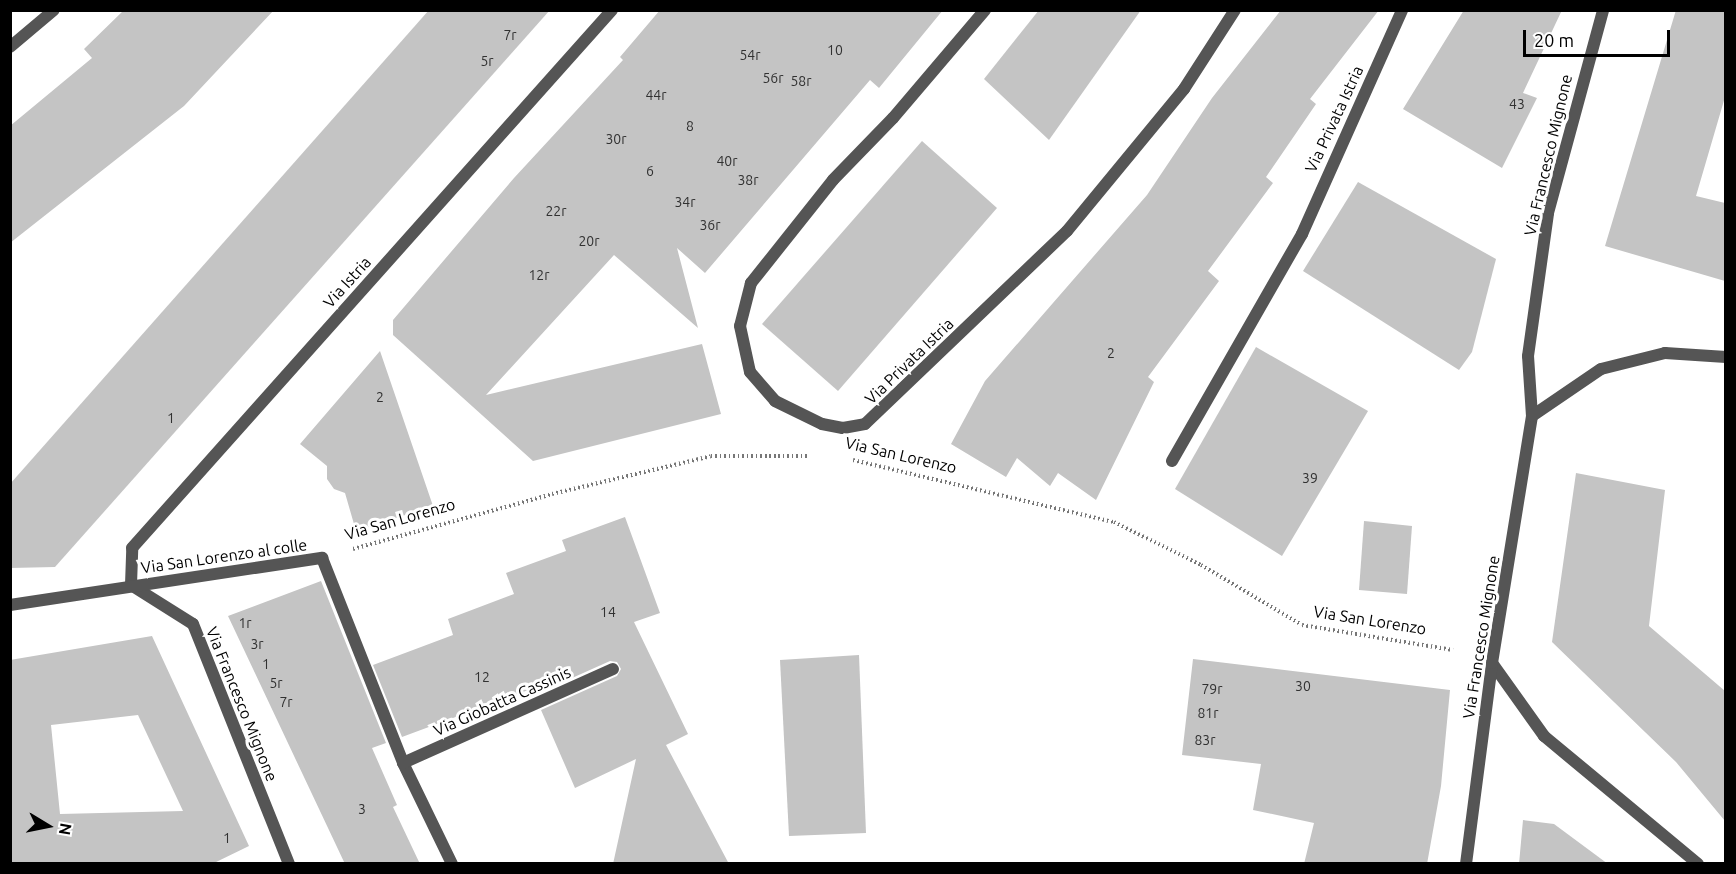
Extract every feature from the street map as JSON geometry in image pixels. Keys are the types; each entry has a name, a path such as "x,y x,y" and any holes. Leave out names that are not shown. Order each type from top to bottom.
{"street":[{"path":"10,47 54,10"},
{"name":"Via Istria","path":"131,585 132,548 612,10"},
{"name":"Via Privata Istria","path":"985,10 894,118 833,180 752,283 741,326 750,372 775,401 822,424 843,428 865,424 1067,231 1184,89 1235,10"},
{"name":"Via Privata Istria","path":"1172,461 1302,234 1402,10"},
{"name":"Via Francesco Mignone","path":"1467,864 1492,663 1532,416 1528,356 1548,213 1603,10"},
{"path":"1532,416 1601,369 1665,353 1725,357"},
{"path":"322,558 403,763 452,864"},
{"name":"Via San Lorenzo al colle","path":"131,585 322,558"},
{"path":"10,605 131,585"},
{"name":"Via Francesco Mignone","path":"131,585 193,624 289,864"},
{"path":"1492,663 1544,736 1698,864"},
{"name":"Via Giobatta Cassinis","path":"403,763 614,669"}],"path":[{"name":"Via San Lorenzo","path":"322,558 552,494 711,456 823,456"},
{"name":"Via San Lorenzo","path":"846,459 1114,522 1201,565 1302,626 1453,650"}],"building":[{"path":"124,10 274,10 184,106 10,243 10,126 92,58 84,49"},
{"path":"429,10 550,10 55,567 10,568 10,484"},
{"path":"660,10 943,10 879,88 870,80 705,273 677,248 698,328 614,255 486,395 702,344 721,414 533,461 393,335 393,320 514,178 623,60 620,57"},
{"path":"1039,10 1141,10 1049,140 984,79"},
{"path":"1281,10 1379,10 1310,99 1316,104 1266,177 1273,183 1208,271 1219,281 1148,377 1154,382 1096,500 1058,473 1050,486 1017,458 1006,477 951,444 985,381 1147,195 1212,98"},
{"path":"1464,10 1562,10 1523,93 1537,98 1502,168 1403,109"},
{"path":"1676,10 1725,10 1725,97 1696,196 1725,203 1725,281 1605,246"},
{"path":"922,141 997,208 838,391 762,324"},
{"path":"1358,182 1496,259 1472,352 1459,370 1303,271"},
{"path":"1256,347 1368,411 1282,556 1175,489"},
{"path":"380,351 433,506 356,531 345,493 334,489 327,479 327,466 300,444"},
{"path":"1576,473 1665,490 1649,626 1725,691 1725,821 1676,762 1552,642"},
{"path":"625,517 660,613 634,622 688,734 666,745 729,864 613,864 636,759 575,788 541,710 617,676 621,669 617,662 610,661 534,695 531,689 402,737 373,665 453,635 448,619 514,594 506,573 566,551 562,540"},
{"path":"1364,521 1412,526 1407,594 1359,590"},
{"path":"321,581 386,743 372,748 397,805 393,807 420,864 345,864 228,616"},
{"path":"152,636 249,846 212,864 10,864 10,660","holes":["138,715 183,811 60,814 51,725"]},
{"path":"859,655 866,833 789,836 780,660"},
{"path":"1193,659 1450,690 1441,786 1427,864 1304,864 1314,823 1253,810 1261,764 1182,755"},
{"path":"1523,820 1554,824 1608,864 1519,864"}]}
